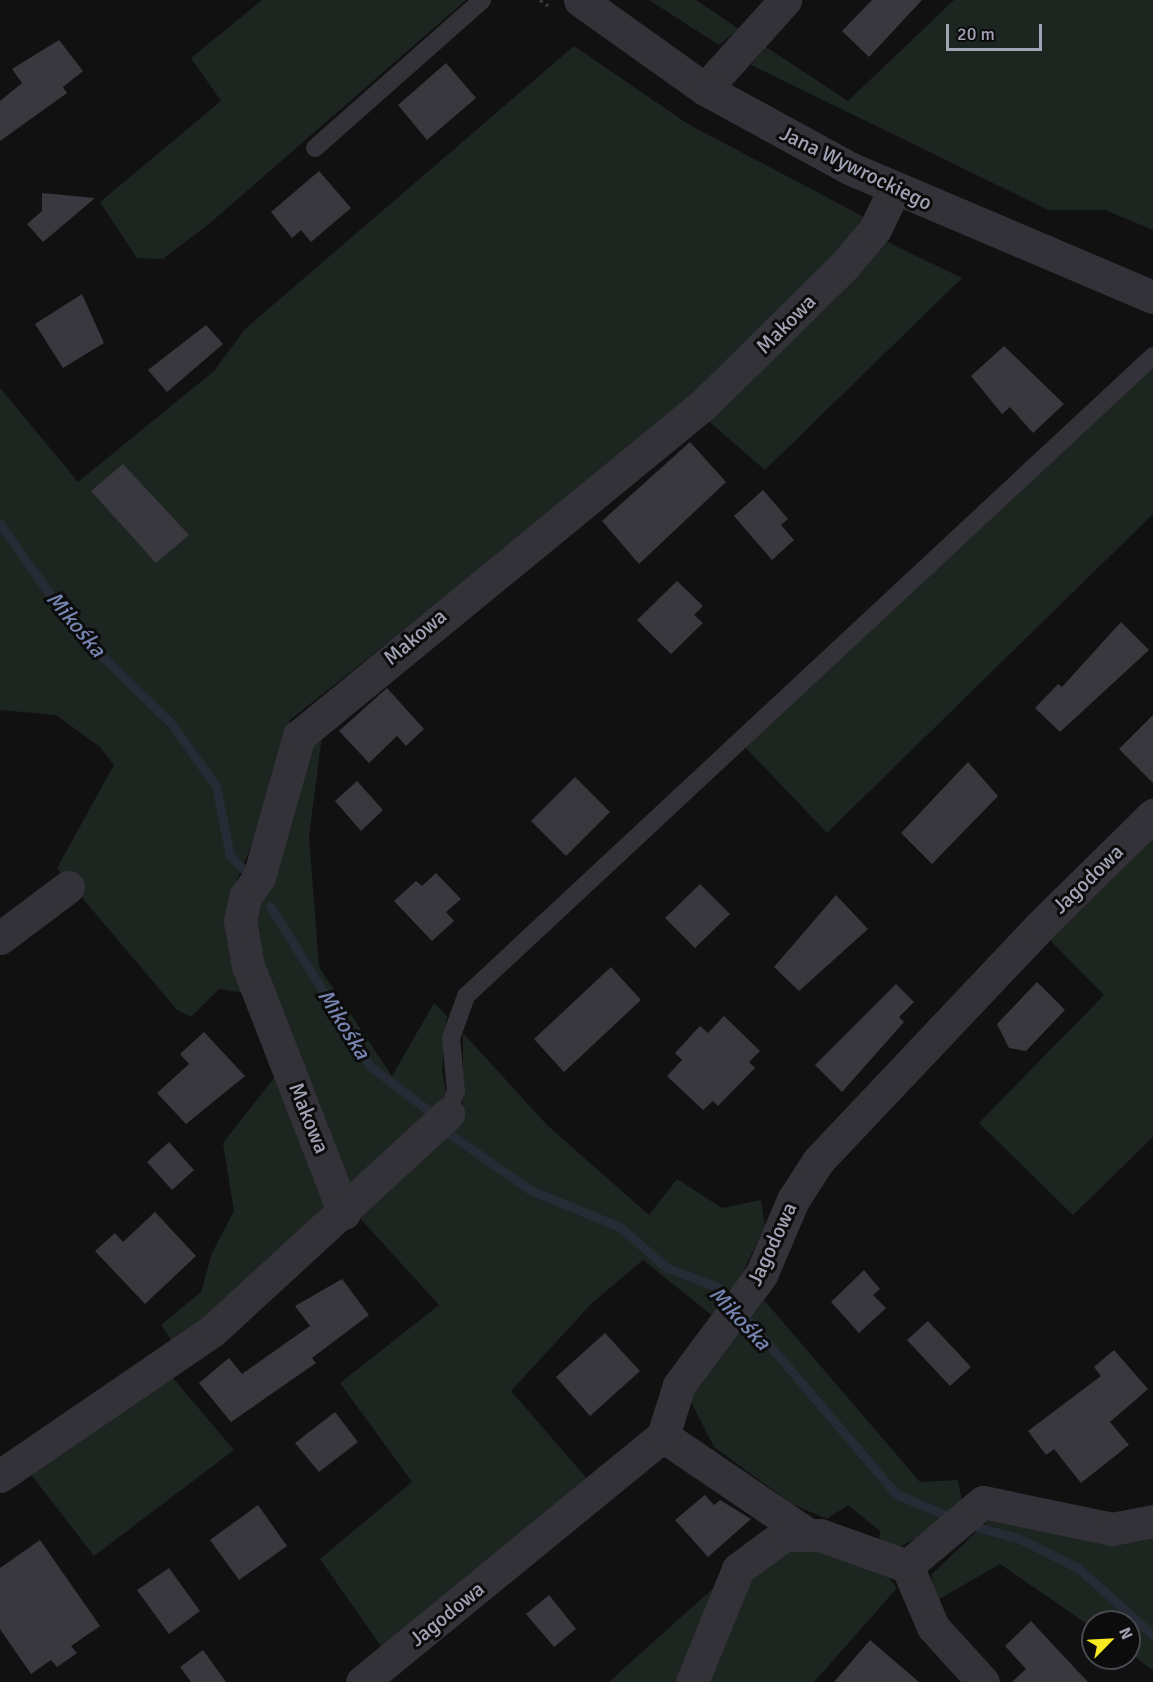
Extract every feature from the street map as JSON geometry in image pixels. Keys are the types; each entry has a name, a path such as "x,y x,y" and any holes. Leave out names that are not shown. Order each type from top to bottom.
{"street":[{"name":"Jana Wywrockiego","path":"580,0 705,89 894,190 1153,297"},
{"path":"705,89 785,0"},
{"name":"Makowa","path":"344,1213 248,966 240,921 245,897 259,877 299,736 704,404 845,265 875,229 894,190"},
{"name":"Jagodowa","path":"362,1682 663,1436 679,1385 749,1293 793,1200 818,1161 1039,927 1153,815"},
{"path":"0,938 68,887"},
{"path":"0,1476 212,1331 344,1213 448,1114"},
{"path":"663,1436 803,1531 907,1566 933,1627 983,1682"},
{"path":"907,1566 972,1507 997,1502 1112,1529 1153,1521"},
{"path":"692,1682 738,1569 758,1549 803,1531"}],"lane":[{"path":"315,148 482,0"},
{"path":"448,1114 456,1091 451,1038 466,996 1153,356"}],"shaded area":[{"path":"262,0 466,0 210,223 163,259 137,258 100,202 221,101 191,58"},
{"path":"649,0 696,0 739,29 719,45"},
{"path":"954,0 1153,0 1153,230 1105,210 1048,210 751,65 766,47 848,101"},
{"path":"574,46 688,124 864,217 817,278 689,404 290,720 272,798 228,901 245,993 219,989 191,1017 177,1010 57,868 114,765 100,747 56,715 0,710 0,388 78,482 214,371 245,329"},
{"path":"881,239 962,278 765,470 704,417"},
{"path":"1153,367 1153,514 827,833 744,746"},
{"path":"322,736 309,836 319,967 392,1076 434,1003 447,1016 442,1071 447,1095 348,1202 281,1021 250,913 301,750"},
{"path":"1153,827 1153,1137 1073,1215 979,1123 1104,995 1043,933"},
{"path":"463,1033 547,1125 649,1215 677,1179 722,1208 761,1200 765,1226 745,1268 749,1280 719,1321 643,1260 592,1303 511,1391 590,1482 385,1652 320,1559 412,1482 340,1383 439,1305 357,1215 463,1115"},
{"path":"277,1074 333,1201 176,1346 161,1325 201,1292 212,1253 234,1211 223,1143"},
{"path":"764,1300 920,1482 958,1480 962,1502 933,1529 898,1548 879,1546 880,1531 848,1505 827,1519 792,1504 714,1447 689,1398"},
{"path":"167,1371 234,1450 94,1556 26,1468"},
{"path":"992,1517 1153,1531 1153,1670 1141,1662 1141,1610 1081,1610 1081,1620 1000,1564 936,1601 931,1575"},
{"path":"777,1547 825,1551 886,1574 897,1588 814,1682 704,1682 747,1571"},
{"path":"718,1584 678,1682 609,1682 632,1661"}],"building":[{"path":"872,0 922,0 869,57 842,31"},
{"path":"59,40 83,71 63,87 67,93 0,141 0,101 22,83 12,69"},
{"path":"446,63 476,98 427,140 398,105"},
{"path":"319,171 351,208 311,242 301,230 292,238 271,212"},
{"path":"42,193 95,198 43,242 27,224 42,211"},
{"path":"82,294 104,343 63,368 35,324"},
{"path":"206,325 223,344 167,392 148,370"},
{"path":"1004,346 1064,404 1033,433 1010,407 1002,414 971,376"},
{"path":"690,442 726,482 639,564 602,521"},
{"path":"123,464 189,535 156,563 91,491"},
{"path":"763,490 788,519 781,525 794,540 772,560 734,516"},
{"path":"677,581 703,606 694,615 703,623 671,654 637,620"},
{"path":"1121,622 1149,650 1060,732 1035,708 1058,684 1062,687"},
{"path":"387,688 424,729 406,746 397,736 369,763 339,731"},
{"path":"1153,715 1153,783 1119,749"},
{"path":"968,762 998,796 932,864 901,833"},
{"path":"575,777 610,812 566,856 531,821"},
{"path":"357,781 383,810 361,831 335,801"},
{"path":"436,873 461,899 446,912 454,921 432,941 394,901 416,881 422,886"},
{"path":"700,884 730,914 695,948 665,918"},
{"path":"836,895 868,929 799,991 774,967"},
{"path":"611,967 641,1000 564,1072 534,1039"},
{"path":"1037,982 1065,1010 1026,1051 1009,1048 997,1024"},
{"path":"896,984 914,1002 899,1017 904,1022 842,1092 815,1065"},
{"path":"724,1016 760,1051 749,1062 755,1068 718,1106 713,1101 703,1110 667,1076 682,1060 675,1053 700,1026 708,1033"},
{"path":"204,1032 245,1076 186,1124 157,1093 189,1064 180,1054"},
{"path":"169,1142 194,1170 172,1190 147,1162"},
{"path":"155,1212 196,1256 145,1304 95,1251 115,1233 123,1242"},
{"path":"864,1270 880,1289 873,1295 886,1308 859,1333 831,1302"},
{"path":"342,1279 369,1315 312,1358 316,1363 231,1422 199,1383 229,1358 242,1374 310,1326 295,1306"},
{"path":"928,1321 971,1367 950,1386 907,1340"},
{"path":"605,1333 640,1371 590,1416 556,1377"},
{"path":"1114,1350 1148,1389 1110,1422 1129,1445 1081,1483 1054,1449 1046,1455 1028,1431 1101,1376 1094,1367"},
{"path":"335,1412 358,1442 319,1472 295,1443"},
{"path":"705,1495 714,1505 720,1500 751,1519 708,1557 675,1520"},
{"path":"258,1505 287,1546 239,1580 210,1540"},
{"path":"40,1540 100,1626 71,1646 77,1653 57,1667 51,1660 31,1674 0,1629 0,1568"},
{"path":"169,1568 200,1611 169,1634 137,1590"},
{"path":"549,1595 576,1629 554,1647 526,1614"},
{"path":"1031,1621 1088,1682 1012,1682 1026,1669 1005,1646"},
{"path":"870,1640 919,1682 834,1682"},
{"path":"203,1650 226,1682 191,1682 180,1667"}],"waterway":[{"name":"Mikośka","path":"0,524 77,632 171,723 216,786 230,856 244,870"},
{"name":"Mikośka","path":"270,906 370,1066 434,1115 447,1132 530,1190 620,1227 667,1268 718,1287 732,1302"},
{"name":"Mikośka","path":"742,1313 896,1494 953,1518"},
{"name":"Mikośka","path":"965,1524 1018,1538 1078,1568 1153,1635"}]}
